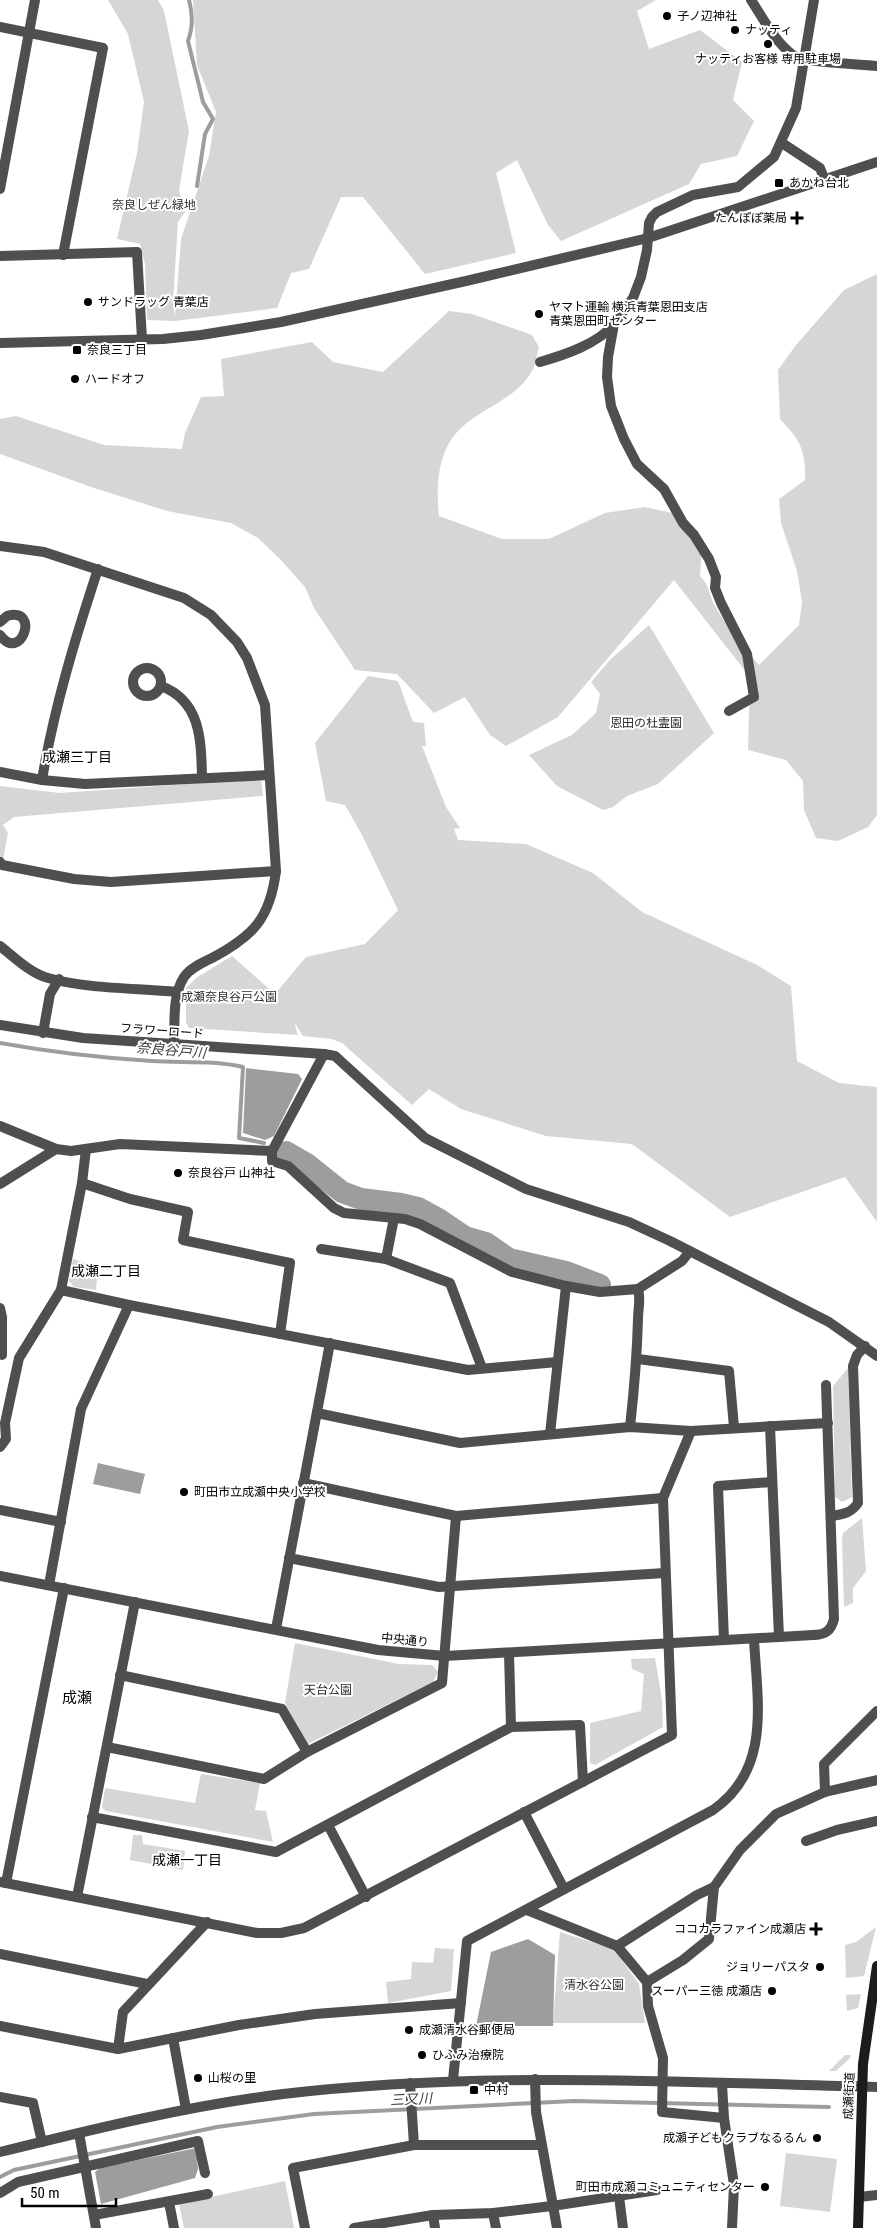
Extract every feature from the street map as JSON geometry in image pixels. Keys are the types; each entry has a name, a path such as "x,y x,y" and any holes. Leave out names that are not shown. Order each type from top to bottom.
{"main road":[{"name":"成瀬街道","path":"858,2228 861,2086 867,2021 877,1966"}],"street":[{"path":"0,189 35,0"},
{"path":"751,0 774,34 794,56 806,60 877,66"},
{"path":"540,362 558,357 583,345 610,329 614,324 633,298 641,277 649,223 657,212 693,195 738,187 774,157 782,144 796,108 806,60 814,0"},
{"path":"0,27 103,48 63,254"},
{"path":"782,144 820,168 825,181"},
{"path":"0,343 142,339 201,335 280,322 648,238 825,181 877,162"},
{"path":"0,256 137,252 142,339"},
{"path":"614,324 607,377 611,406 624,439 637,464 664,489 683,523 694,535 709,559 716,577 715,588 747,654 754,697 729,711"},
{"path":"0,546 44,552 98,569 184,598 211,614 237,642 247,658 265,705 276,871 273,894 256,926 240,943 193,968 184,976 177,992 174,1044"},
{"path":"42,780 51,724 98,569"},
{"path":"0,622 7,616 15,615 23,619 26,628 24,636 16,642 7,641 0,634"},
{"path":"161,686 172,690 184,699 196,715 201,745 202,777"},
{"path":"0,772 42,780 84,784 269,775"},
{"path":"1,865 74,879 111,882 276,871"},
{"path":"0,946 36,972 68,982 177,992"},
{"path":"44,1034 50,994 59,979"},
{"name":"フラワーロード","path":"0,1026 44,1034 324,1054"},
{"path":"690,1251 682,1261 638,1289 600,1292 566,1286 512,1272 420,1224 394,1218 344,1213 334,1208 288,1166 272,1161 272,1151 324,1054 335,1056 425,1138 526,1189 629,1222 690,1251 828,1322 877,1356"},
{"path":"0,1126 56,1149 86,1149 120,1144 272,1151"},
{"path":"0,1184 56,1149"},
{"path":"0,1448 6,1439 5,1423 19,1358 60,1290 82,1183 86,1149"},
{"path":"82,1183 130,1199 188,1212 183,1240 290,1262 280,1334"},
{"path":"386,1259 394,1218"},
{"path":"321,1249 386,1259 397,1266 450,1283 482,1368"},
{"path":"550,1434 566,1286"},
{"path":"630,1428 638,1359 640,1298 638,1289"},
{"path":"60,1290 468,1370 557,1362"},
{"path":"50,1585 81,1410 129,1305"},
{"path":"0,1308 2,1317 1,1355 19,1358"},
{"path":"276,1629 330,1343"},
{"path":"826,1385 832,1516 845,1514 853,1510 858,1503 853,1366 857,1355 865,1346"},
{"path":"638,1359 729,1371 734,1427"},
{"path":"317,1413 460,1443 630,1428 691,1431 828,1423"},
{"path":"770,1426 779,1637"},
{"path":"64,1588 3,1883 257,1933 280,1934 304,1928 672,1735 663,1498 691,1431"},
{"path":"724,1640 718,1486 772,1482"},
{"path":"303,1483 456,1516 663,1498"},
{"path":"0,1510 62,1522"},
{"path":"107,1747 264,1779 308,1752 442,1683 456,1516"},
{"name":"中央通り","path":"0,1576 397,1653 445,1656 814,1635 827,1632 832,1626 834,1619 832,1516"},
{"path":"289,1558 439,1587 665,1574"},
{"path":"76,1897 135,1602"},
{"path":"453,2080 467,1941 712,1810 734,1792 751,1763 756,1744 758,1723 754,1639"},
{"path":"509,1653 511,1727"},
{"path":"120,1675 282,1709 308,1752"},
{"path":"826,1792 824,1764 877,1711"},
{"path":"92,1817 276,1852 511,1727 580,1725 583,1782"},
{"path":"647,1982 683,1960 709,1939 714,1887 740,1850 776,1814 826,1792 877,1780"},
{"path":"524,1812 564,1889"},
{"path":"806,1840 837,1830 877,1821"},
{"path":"328,1825 366,1897"},
{"path":"617,1946 697,1895 714,1887"},
{"path":"527,1910 617,1946 647,1982 648,2006 663,2058 662,2112 724,2116"},
{"path":"118,2049 123,2012 147,1984 207,1922"},
{"path":"0,1954 147,1984"},
{"path":"0,2026 118,2049 239,2025 315,2014 461,2003"},
{"path":"172,2038 186,2109"},
{"path":"0,2159 4,2151 186,2109 282,2094 410,2083 453,2080 535,2079 877,2087"},
{"path":"535,2079 536,2112 557,2228"},
{"path":"410,2083 414,2145"},
{"path":"722,2084 724,2116 734,2186 732,2228"},
{"path":"0,2097 33,2103 42,2142"},
{"path":"79,2133 96,2228"},
{"path":"0,2193 18,2182 85,2163 198,2141 204,2173"},
{"path":"305,2228 293,2168 414,2145 541,2145"},
{"path":"354,2228 433,2215 493,2213 657,2190"},
{"path":"94,2215 208,2194"},
{"path":"859,2197 877,2195"},
{"path":"618,2196 623,2228"},
{"path":"169,2202 174,2228"},
{"path":"493,2213 496,2228"},
{"path":"433,2215 435,2228"}],"green space":[{"name":"奈良しぜん緑地","path":"108,0 158,0 164,11 189,131 179,190 185,212 178,222 173,303 175,317 181,239 209,156 216,112 197,65 193,0 656,0 637,11 649,49 700,30 742,62 733,100 754,121 737,156 701,164 689,184 561,241 548,225 517,160 496,173 516,253 425,274 363,197 341,197 309,269 291,273 277,308 175,321 147,320 145,264 140,244 117,239 137,153 144,102 128,34"},
{"path":"877,274 877,815 868,827 838,841 816,838 804,810 803,781 786,760 748,750 750,677 674,580 558,717 506,746 490,735 465,697 434,713 397,674 355,670 314,608 305,587 258,538 231,523 167,511 91,487 0,454 0,419 16,416 104,445 182,449 185,433 201,397 224,396 221,359 312,342 333,362 383,372 449,311 472,314 532,335 539,347 533,369 518,388 469,421 452,438 442,459 438,482 439,516 502,539 549,539 605,513 645,507 681,515 702,546 700,576 707,586 714,604 723,620 759,665 799,625 802,602 797,571 781,523 779,499 805,480 805,470 803,453 800,446 780,419 778,370 796,345 844,290"},
{"name":"恩田の杜霊園","path":"649,625 714,733 658,784 627,796 613,807 603,810 557,786 529,755 572,735 596,713 600,694 591,682 610,660"},
{"name":"成瀬奈良谷戸公園","path":"368,676 398,681 413,722 424,723 426,746 422,746 446,807 460,828 454,829 458,840 526,844 593,873 642,912 757,965 791,986 797,1061 839,1083 877,1087 877,1222 845,1177 730,1217 632,1144 546,1136 461,1109 429,1089 412,1105 342,1043 332,1039 303,1036 294,1022 298,1035 189,1028 186,1022 186,988 196,978 232,956 275,994 306,957 365,944 398,910 362,835 345,805 326,801 315,743"},
{"path":"261,779 263,796 14,817 3,825 8,833 3,860 0,858 0,786 60,793"},
{"path":"73,1259 98,1267 96,1290 74,1287 69,1281"},
{"path":"848,1368 852,1497 842,1502 835,1497 833,1386"},
{"path":"862,1518 866,1571 853,1588 853,1603 844,1607 843,1533"},
{"name":"天台公園","path":"295,1643 399,1664 432,1665 438,1672 433,1682 308,1744 285,1703"},
{"path":"655,1658 662,1700 663,1727 595,1765 590,1763 590,1723 641,1711 644,1674 632,1669 631,1659"},
{"path":"201,1774 260,1783 255,1810 266,1811 273,1842 106,1811 102,1808 105,1788 195,1803"},
{"path":"133,1835 142,1835 143,1844 185,1851 183,1870 130,1860"},
{"path":"876,1927 864,1976 846,1978 845,1945 856,1942"},
{"name":"清水谷公園","path":"560,1932 614,1949 639,1984 645,2023 553,2023"},
{"path":"435,1948 454,1949 451,1991 388,2003 386,1982 411,1979 412,1962 433,1963"},
{"path":"861,1994 858,2008 847,2011 846,1995"},
{"path":"845,2055 851,2055 836,2071 829,2071"},
{"path":"786,2153 837,2159 830,2212 780,2206"},
{"path":"285,2181 294,2228 184,2228 179,2204"}],"shaded area":[{"path":"246,1068 298,1074 302,1079 274,1136 265,1140 243,1133"},
{"path":"98,1463 145,1474 140,1494 93,1484"},
{"path":"528,1939 555,1955 553,2026 476,2026 491,1952"},
{"path":"196,2148 198,2169 195,2178 101,2204 95,2172 100,2168"}],"waterway":[{"path":"189,0 192,20 188,41 203,102 213,119 205,134 197,186"},
{"name":"奈良谷戸川","path":"0,1043 95,1056 243,1067 239,1138 264,1143"},
{"path":"286,1152 307,1164 342,1192 361,1199 418,1208 465,1237 486,1243 509,1259 566,1272 600,1285"},
{"name":"三又川","path":"0,2177 14,2170 217,2127 314,2114 574,2101 829,2107"}],"place":[{"name":"子ノ辺神社","path":"667,16"},
{"name":"ナッティ","path":"735,30"},
{"name":"ナッティお客様 専用駐車場","path":"768,44"},
{"name":"あかね台北","path":"779,183"},
{"name":"たんぽぽ薬局","path":"797,218"},
{"name":"サンドラッグ 青葉店","path":"88,302"},
{"name":"ヤマト運輸 横浜青葉恩田支店 青葉恩田町センター","path":"539,314"},
{"name":"奈良三丁目","path":"77,350"},
{"name":"ハードオフ","path":"75,379"},
{"name":"奈良谷戸 山神社","path":"178,1173"},
{"name":"町田市立成瀬中央小学校","path":"184,1492"},
{"name":"ココカラファイン成瀬店","path":"816,1929"},
{"name":"ジョリーパスタ","path":"820,1967"},
{"name":"スーパー三徳 成瀬店","path":"772,1991"},
{"name":"成瀬清水谷郵便局","path":"409,2030"},
{"name":"ひふみ治療院","path":"422,2055"},
{"name":"山桜の里","path":"198,2078"},
{"name":"中村","path":"474,2090"},
{"name":"成瀬子どもクラブなるるん","path":"817,2138"},
{"name":"町田市成瀬コミュニティセンター","path":"765,2187"}],"district":[{"name":"成瀬三丁目","path":"77,757"},
{"name":"成瀬二丁目","path":"106,1271"},
{"name":"成瀬","path":"77,1698"},
{"name":"成瀬一丁目","path":"187,1860"}]}
